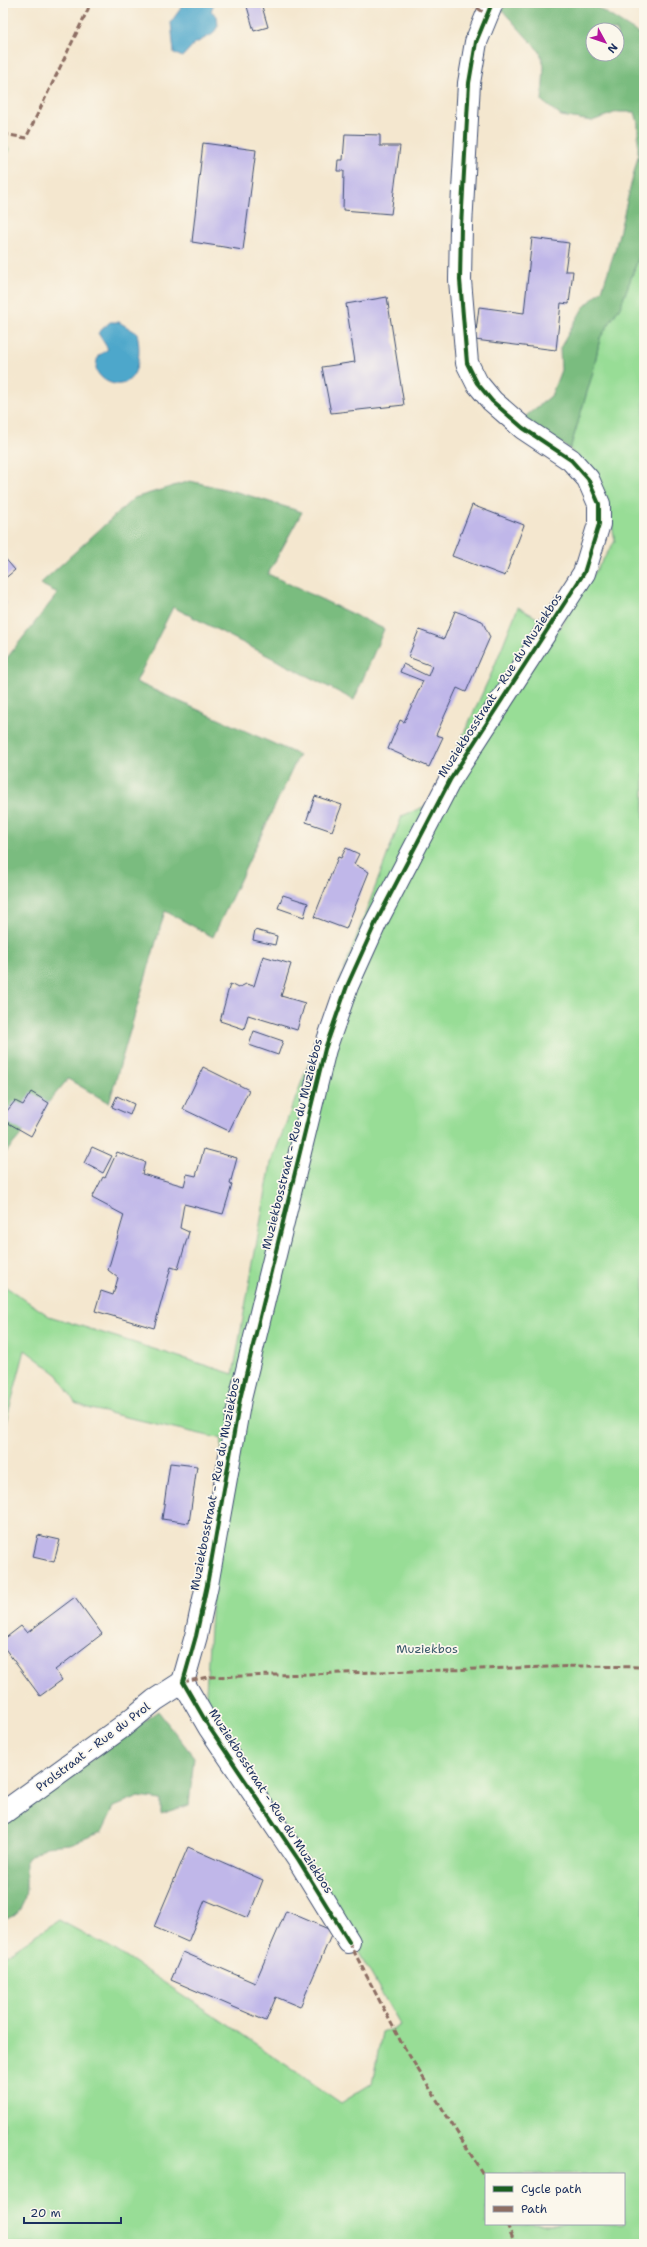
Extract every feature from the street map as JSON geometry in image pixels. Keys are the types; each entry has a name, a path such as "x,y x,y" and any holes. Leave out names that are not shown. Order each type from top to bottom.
{"street":[{"name":"Muziekbosstraat - Rue du Muziekbos","path":"349,1942 298,1859 209,1727 183,1682 196,1636 207,1585 244,1384 325,1049 347,986 379,918 450,780 584,573 599,524 599,504 588,479 571,460 524,428 492,402 477,383 466,363 460,280 461,226 469,83 476,42 489,8"},
{"name":"Prolstraat - Rue du Prol","path":"3,1813 122,1727 155,1700 183,1682"}],"green space":[{"path":"507,3 590,3 620,22 585,22 585,62 625,62 625,25 644,37 644,243 621,305 600,338 593,372 570,449 522,419 551,396 561,370 560,348 583,308 602,290 615,250 638,156 638,123 635,112 617,112 592,121 561,116 542,101 544,66 540,52 502,10"},
{"path":"3,145 10,149 3,163"},
{"name":"Muziekbos","path":"644,243 644,2244 3,2244 3,1957 59,1920 118,1952 240,2033 341,2103 372,2084 382,2032 400,2025 300,1849 214,1729 206,1691 222,1439 91,1409 75,1403 58,1375 25,1350 3,1433 3,1285 49,1316 233,1374 271,1163 402,816 432,803 492,672 518,607 558,630 615,541 607,498 570,449 593,372 600,338 621,305"},
{"path":"190,481 241,493 302,512 268,574 384,629 354,700 173,607 136,682 299,755 213,937 165,911 109,1103 68,1079 3,1156 3,663 58,593 40,584 134,498"},
{"path":"158,1711 194,1757 189,1805 161,1814 161,1800 139,1797 114,1807 102,1832 70,1844 46,1846 26,1859 26,1887 23,1904 19,1911 3,1920 3,1824"}],"water":[{"path":"181,3 214,3 211,11 217,16 218,26 213,34 194,44 182,57 174,53 171,22 181,8"},
{"path":"110,322 119,322 137,333 138,338 139,351 135,371 128,381 119,384 114,384 105,380 96,369 98,356 108,349 98,333"}],"building":[{"path":"246,3 261,3 268,27 254,31"},
{"path":"331,3 348,3 348,6 331,6"},
{"path":"345,134 380,135 380,146 400,146 391,214 343,210 344,171 337,171 338,160 343,160"},
{"path":"203,143 256,150 243,250 192,242"},
{"path":"532,238 569,243 565,271 573,271 569,304 561,303 556,350 475,340 479,307 524,313"},
{"path":"387,297 404,405 331,413 322,367 355,362 346,304"},
{"path":"472,505 524,525 505,576 452,556"},
{"path":"3,556 15,570 3,580"},
{"path":"3,599 7,603 3,607"},
{"path":"455,611 482,621 490,637 466,692 457,688 436,735 443,737 429,767 388,749 400,720 404,722 423,681 400,672 403,664 428,676 432,666 408,657 419,630 444,639"},
{"path":"315,796 342,805 332,831 306,822"},
{"path":"346,848 359,854 354,864 369,872 346,929 314,917 338,857 341,858"},
{"path":"283,895 308,903 304,917 278,908"},
{"path":"255,930 277,936 275,945 253,940"},
{"path":"263,956 291,964 281,996 305,1003 297,1030 248,1015 244,1029 220,1021 230,984 238,988 246,984 254,986"},
{"path":"254,1031 283,1041 278,1055 249,1045"},
{"path":"203,1067 249,1090 229,1131 183,1109"},
{"path":"31,1092 49,1103 31,1136 3,1120 3,1116 15,1101 23,1105"},
{"path":"117,1096 134,1104 130,1115 112,1107"},
{"path":"92,1147 112,1156 103,1173 84,1163"},
{"path":"204,1149 237,1158 230,1184 232,1185 223,1214 184,1204 180,1228 189,1232 178,1269 171,1267 154,1328 95,1311 101,1291 113,1295 118,1278 108,1270 124,1215 92,1198 103,1177 105,1178 117,1152 145,1162 142,1174 184,1186 187,1174 196,1176"},
{"path":"170,1463 197,1466 189,1523 162,1519"},
{"path":"38,1535 60,1540 54,1562 33,1557"},
{"path":"75,1597 102,1634 55,1670 62,1680 40,1696 3,1646 3,1640 21,1626 27,1633"},
{"path":"188,1847 263,1880 248,1918 205,1900 188,1942 154,1927"},
{"path":"286,1911 333,1931 300,2007 276,1997 266,2021 171,1980 183,1952 255,1983"}],"marked path":[{"path":"3,134 26,138 91,3"},
{"path":"470,3 486,14"},
{"path":"183,1682 208,1677 582,1666 644,1667"},
{"path":"349,1942 401,2042 485,2177"},
{"path":"507,2225 515,2244"}],"cycle path":[{"path":"349,1942 298,1859 209,1727 183,1682 196,1636 207,1585 240,1399 325,1049 347,986 375,924 450,780 584,573 599,524 599,504 588,479 571,460 523,428 492,401 477,383 467,363 460,280 461,226 469,83 476,42 492,3"}]}
